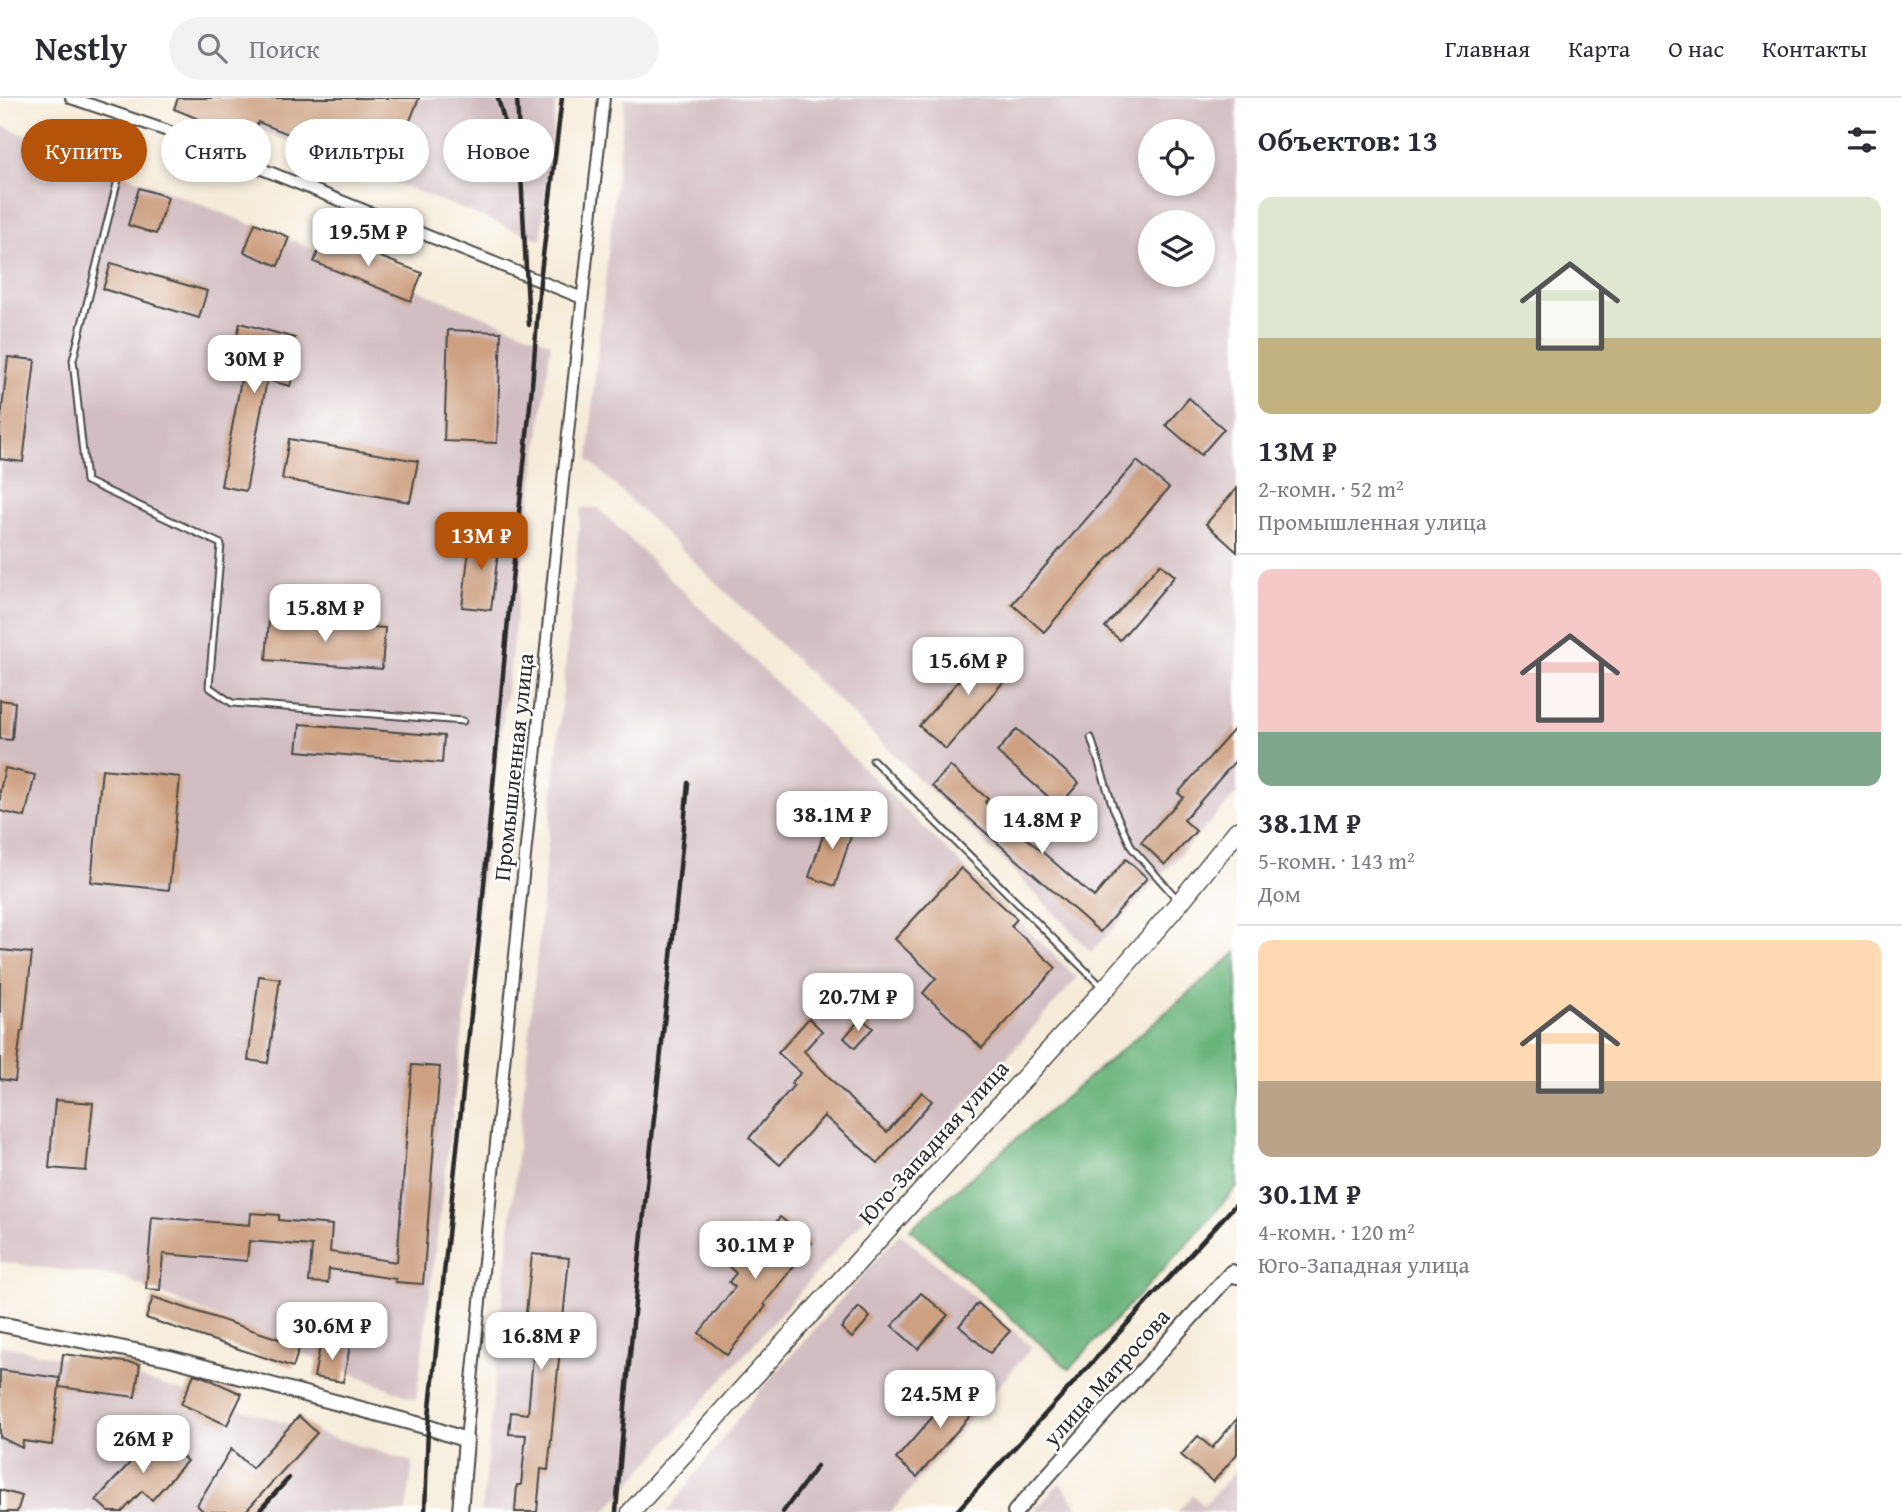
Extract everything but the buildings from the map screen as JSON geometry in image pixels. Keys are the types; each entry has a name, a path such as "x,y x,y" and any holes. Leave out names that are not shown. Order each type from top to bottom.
{"main road":[{"name":"Юго-Западная улица","path":"631,1512 1105,989 1237,831"}],"street":[{"path":"71,98 132,119"},
{"name":"Промышленная улица","path":"466,1440 604,98"},
{"path":"147,124 582,298"},
{"name":"улица Матросова","path":"1015,1512 1235,1271"},
{"path":"0,1324 170,1358 428,1427 466,1440 460,1512"}],"lane":[{"path":"117,182 73,360 86,481 221,544 209,687 232,703 463,721"},
{"path":"1091,738 1110,799 1132,848 1180,902"},
{"path":"873,760 1105,989"}],"shaded area":[{"path":"179,98 556,98 554,119 443,119 443,182 547,182 541,240 393,182 429,182 429,119 285,119 285,140 271,134 271,119 233,119"},
{"path":"625,98 1237,98 1237,793 1091,952 1006,863 589,460 595,374"},
{"path":"0,125 21,133 21,182 144,182 551,343 416,1400 123,1278 0,1262"},
{"path":"581,508 598,508 1077,978 605,1512 482,1512"},
{"path":"900,1233 1032,1347 891,1512 667,1512 756,1395"},
{"path":"0,1345 103,1367 413,1462 406,1512 0,1512"},
{"path":"1237,1469 1237,1512 1177,1512 1193,1495 1203,1506"},
{"path":"1060,1483 1082,1512 1033,1512"}],"green space":[{"path":"1237,952 1237,1187 1069,1369 910,1229"}],"railway":[{"path":"498,98 504,119"},
{"path":"517,98 529,325"},
{"path":"425,1512 428,1427 481,918 540,281 562,98"},
{"path":"616,1512 688,783"},
{"path":"956,1512 1237,1203"},
{"path":"783,1512 817,1466"},
{"path":"258,1512 289,1478"}]}
